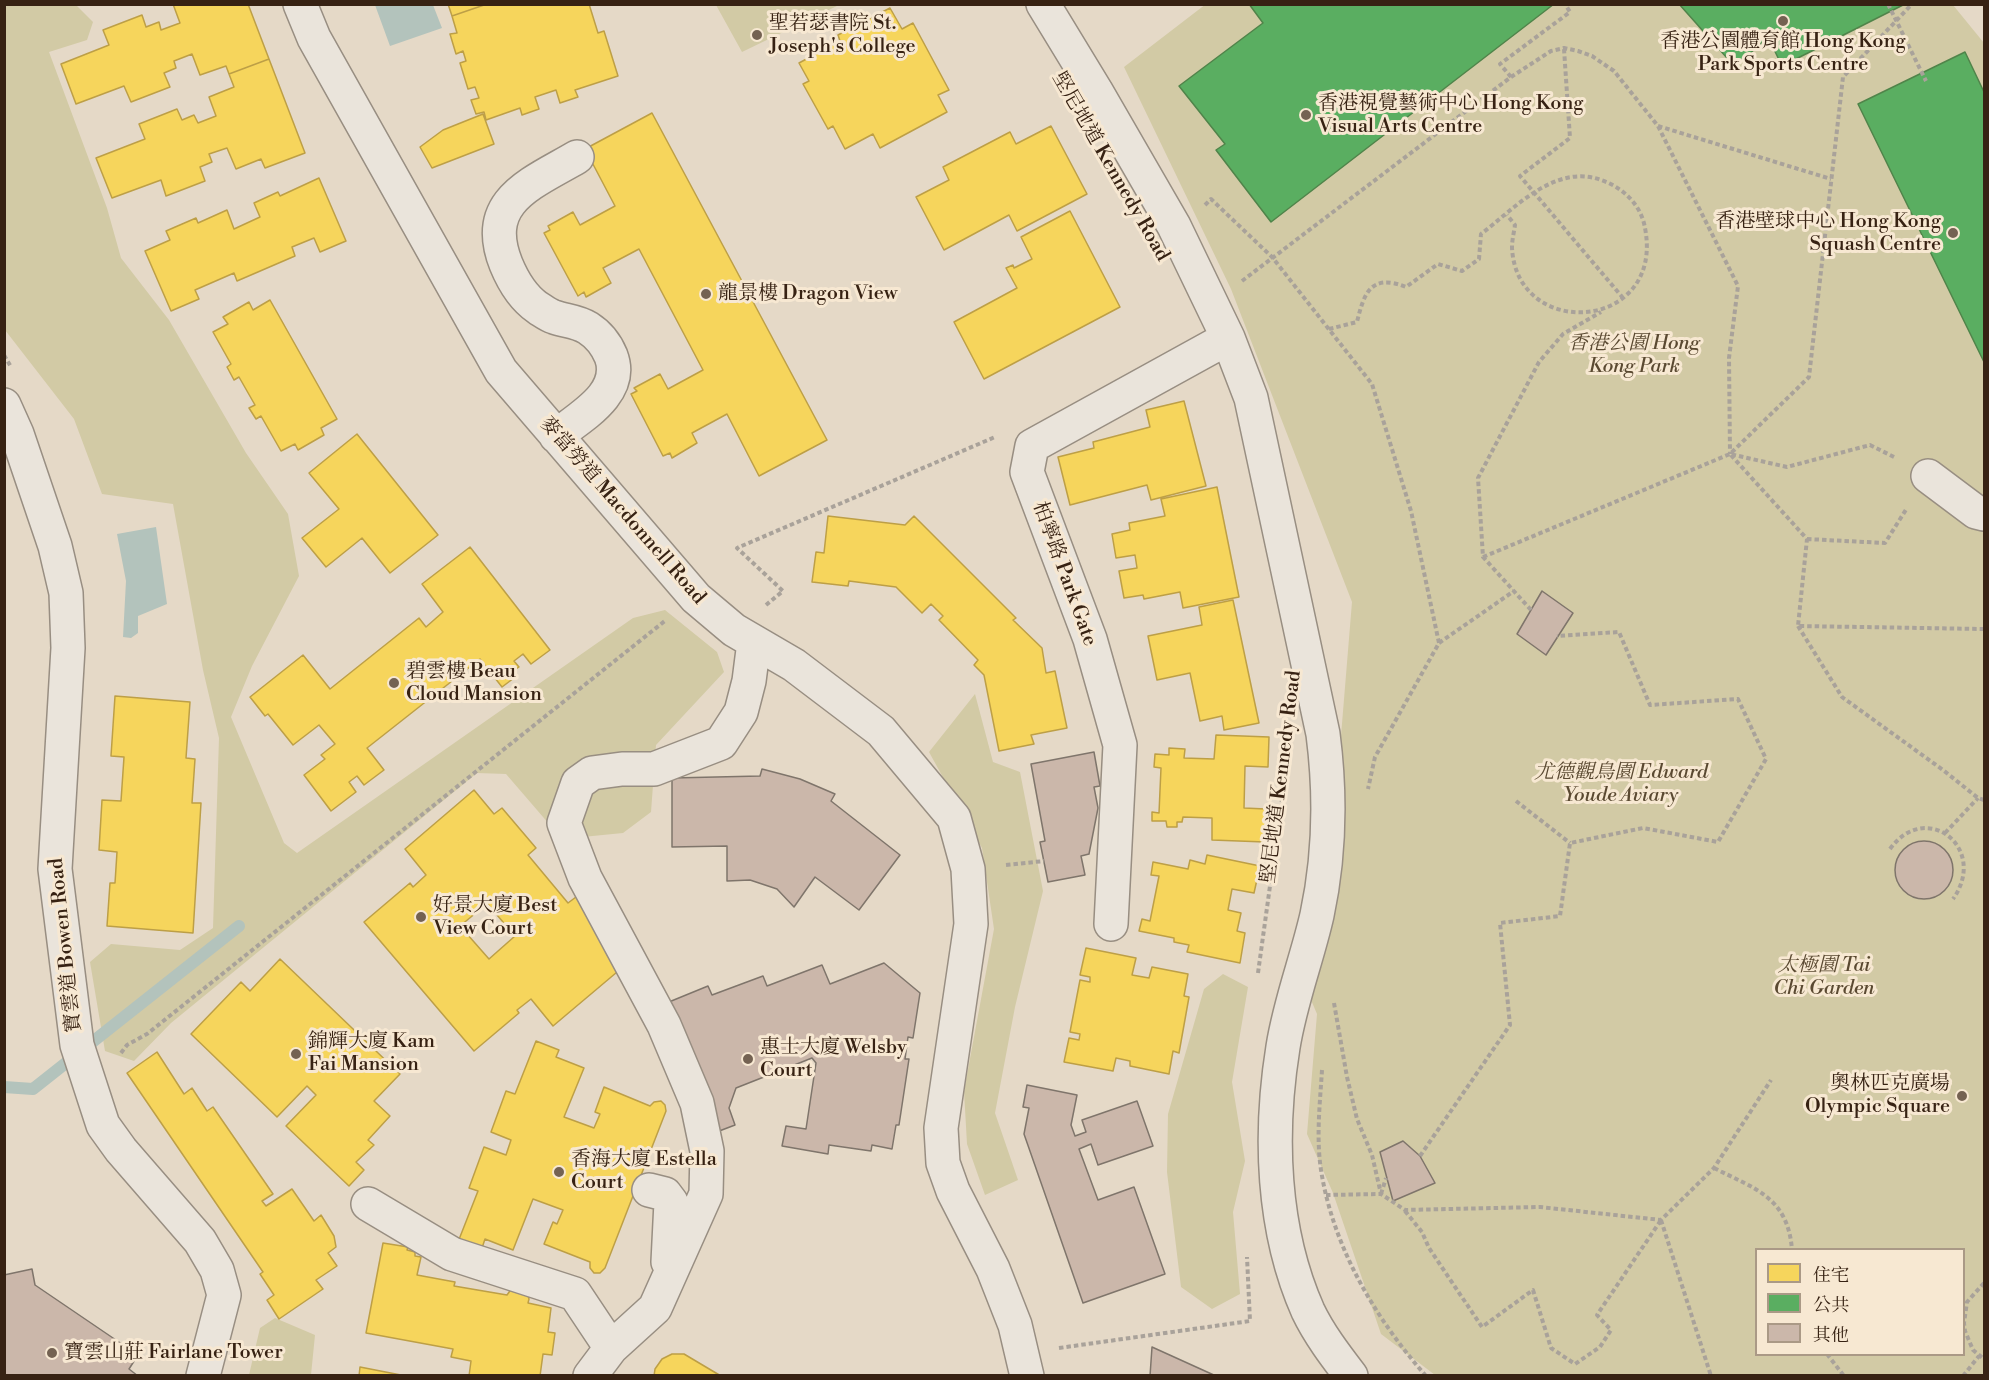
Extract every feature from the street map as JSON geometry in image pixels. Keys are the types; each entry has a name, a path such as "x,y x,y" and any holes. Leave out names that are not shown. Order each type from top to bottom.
{"street":[{"name":"麥當勞道 Macdonnell Road","path":"300,4 314,38 501,371 696,598 734,630 794,665 881,731 954,819 968,869 971,924 940,1128 943,1163 953,1191 996,1278 1015,1325 1027,1376"},
{"name":"堅尼地道 Kennedy Road","path":"1043,4 1174,226 1228,338 1251,398 1323,734 1329,776 1330,817 1327,860 1317,916 1292,1004 1282,1056 1277,1107 1278,1195 1284,1238 1302,1295 1329,1348 1351,1376"},
{"path":"556,436 601,400 609,389 613,362 607,347 598,335 574,321 555,317 535,306 518,289 499,244 499,231 502,212 516,195 577,157"},
{"name":"柏寧路 Park Gate","path":"1111,924 1120,745 1090,639 1027,472 1032,446 1228,338"},
{"name":"寶雲道 Bowen Road","path":"4,405 17,434 55,546 66,593 68,648 55,869 77,1045 103,1125 121,1150 200,1241 217,1270 224,1295 203,1376"},
{"path":"1928,476 1976,512 1984,514"},
{"path":"590,1376 611,1348 655,1308 706,1194 707,1151 697,1102 664,1025 585,878 564,823 578,783 592,773 622,769 654,769 721,743 741,712 749,681 754,642"},
{"path":"649,1190 665,1194 670,1202 667,1282"},
{"path":"368,1204 452,1254 575,1294 611,1348"}],"path":[{"path":"1511,77 1500,64 1570,12 1565,4"},
{"path":"1888,4 1926,81"},
{"path":"1483,557 1730,454 1809,377 1843,77 1912,4"},
{"path":"1564,48 1570,138 1520,177 1623,298"},
{"path":"1239,283 1511,77 1551,51 1564,48 1578,51 1592,56 1614,71 1658,126 1738,286 1729,358 1730,454 1807,539 1885,543 1928,476 1870,445 1787,467 1730,454"},
{"path":"1658,126 1831,179"},
{"path":"1329,329 1357,322 1362,298 1374,286 1390,283 1406,287 1438,264 1462,271 1479,259 1481,234 1533,194 1559,180 1579,176 1597,178 1612,184 1635,204 1645,224 1648,248 1646,264 1639,279 1623,298 1612,306 1563,334 1539,362 1478,478 1483,557 1531,610"},
{"path":"1203,206 1211,199 1272,257 1372,384 1411,512 1439,643"},
{"path":"1507,215 1515,225 1512,246 1515,264 1523,282 1535,296 1547,305 1570,312 1588,313 1612,306"},
{"path":"761,608 783,591 737,548 999,435"},
{"path":"1807,539 1798,626 1842,698 1943,770 1978,798 1984,800"},
{"path":"1368,790 1375,758 1439,643 1514,591"},
{"path":"118,1060 127,1044 147,1034 670,617"},
{"path":"1798,626 1984,628"},
{"path":"1515,801 1570,843 1643,828 1718,842 1766,759 1738,699 1650,705 1619,632 1557,636"},
{"name":"堅尼地道 Kennedy Road","path":"1258,977 1286,763"},
{"path":"1945,833 1978,798"},
{"path":"1890,849 1908,832 1921,828 1933,828 1945,833 1959,846 1966,864 1965,877 1953,899"},
{"path":"1420,1156 1510,1025 1500,923 1560,916 1570,843"},
{"path":"1003,866 1044,861"},
{"path":"1333,1000 1357,1119 1371,1155 1381,1194"},
{"path":"1326,1194 1381,1194 1405,1210 1422,1232 1429,1248 1482,1327 1533,1290 1551,1348 1575,1364 1600,1347 1611,1330 1597,1315 1661,1220 1714,1168 1771,1080"},
{"path":"1714,1168 1764,1193 1773,1202 1786,1220 1792,1248"},
{"path":"1381,1194 1386,1178"},
{"path":"1405,1210 1540,1207 1661,1220"},
{"path":"1661,1220 1711,1376"},
{"path":"1058,1348 1250,1321 1247,1255"},
{"path":"1965,1316 1967,1302 1984,1283"},
{"path":"1965,1328 1968,1341 1978,1356 1984,1359"},
{"path":"1829,1356 1844,1376"},
{"path":"1963,1376 1978,1356"}],"green space":[{"name":"香港公園 Hong Kong Park","path":"1206,4 1953,5 1984,43 1984,1375 1435,1375 1381,1334 1333,1193 1307,1134 1317,1014 1292,955 1339,760 1352,602 1231,289 1124,67"},
{"path":"5,5 76,5 93,22 87,40 49,52 107,208 121,258 169,320 246,453 288,514 299,576 252,666 231,717 284,843 297,853 633,618 665,610 717,652 724,672 656,745 651,812 623,833 562,839 506,774 477,773 171,1023 134,1061 105,1051 90,962 111,944 180,950 213,928 219,738 203,670 173,504 102,494 74,419 5,330"},
{"name":"聖若瑟書院 St. Joseph's College","path":"716,5 839,5 742,52"},
{"path":"975,694 993,762 1020,772 1043,891 1015,1007 995,1113 1018,1180 985,1195 967,1144 964,1091 994,929 982,848 929,752"},
{"path":"1223,974 1248,987 1232,1082 1245,1161 1233,1212 1240,1294 1212,1309 1181,1287 1167,1172 1168,1114 1204,989"},
{"path":"275,1318 315,1335 311,1375 249,1375 260,1328"}],"shaded area":[{"path":"375,5 433,5 442,28 390,46"},
{"path":"156,527 167,604 138,616 138,633 131,638 123,637 126,581 117,534"}],"building: 住宅":[{"path":"173,4 248,4 269,59 229,74 226,66 200,75 192,54 174,61 176,68 164,73 170,87 131,102 124,86 76,104 61,64 109,45 103,30 142,15 146,27 159,22 161,30 180,23"},
{"path":"448,4 487,4 452,16"},
{"path":"487,4 589,4 598,33 604,31 618,76 575,90 578,97 560,103 556,90 535,97 539,109 522,115 520,108 486,120 484,112 476,114 471,100 479,98 475,87 468,89 460,63 466,61 463,51 456,54 450,34 457,33 452,16"},
{"path":"890,8 902,29 913,23 949,90 938,95 947,112 880,148 873,134 845,149 833,126 828,129 803,84 809,81 799,63 840,41 838,35"},
{"path":"269,59 305,153 265,168 261,159 236,169 227,148 209,154 212,162 200,167 205,181 166,196 161,180 112,198 96,158 145,139 139,124 177,109 182,120 194,115 198,123 216,116 209,97 234,87 229,74"},
{"name":"龍景樓 Dragon View","path":"652,113 827,440 759,476 727,414 692,433 697,443 672,458 670,453 663,456 631,394 637,391 634,388 660,374 668,389 703,370 639,249 603,268 611,283 586,297 584,292 578,296 544,233 550,230 548,226 573,212 580,225 615,206 585,149"},
{"path":"483,114 494,144 432,168 420,147 443,130"},
{"path":"1051,126 1087,194 1017,231 1009,215 944,250 916,197 949,180 943,167 1010,132 1016,144"},
{"path":"319,178 346,241 320,252 314,238 292,247 295,256 237,281 234,273 195,290 199,299 171,311 145,251 170,240 166,231 196,218 198,223 227,210 234,229 260,217 254,203 278,192 280,196"},
{"path":"1070,211 1120,307 984,379 954,322 1017,288 1006,268 1013,265 1014,268 1032,259 1021,237"},
{"path":"270,300 337,419 321,428 324,435 298,450 295,444 281,451 261,416 256,419 249,408 255,405 239,377 234,380 227,367 231,364 213,332 228,324 223,317 249,302 253,310"},
{"path":"1184,401 1206,486 1151,500 1147,485 1070,505 1058,457 1094,448 1093,442 1150,427 1146,410"},
{"path":"357,434 438,535 390,573 362,538 326,567 302,538 339,509 309,473"},
{"path":"1217,487 1239,597 1183,608 1180,592 1144,599 1143,595 1124,598 1119,571 1137,568 1135,555 1116,558 1112,534 1130,530 1129,523 1165,516 1161,499"},
{"path":"828,516 905,525 914,516 1016,618 1013,620 1042,648 1046,673 1055,671 1067,728 1031,735 1034,744 999,751 984,675 974,665 978,660 939,620 943,616 931,604 922,613 896,587 849,581 848,586 812,582 816,552 824,553"},
{"name":"碧雲樓 Beau Cloud Mansion","path":"470,547 550,650 531,664 523,654 514,661 519,667 510,673 514,678 502,687 480,659 367,748 384,770 364,785 357,776 349,782 356,792 331,811 304,775 325,759 321,755 335,744 319,725 293,745 268,714 265,716 250,697 303,655 330,689 419,618 426,627 443,612 422,584"},
{"path":"1233,600 1259,723 1224,730 1222,716 1200,721 1190,673 1157,680 1148,636 1202,625 1199,607"},
{"path":"115,696 190,702 186,758 195,759 192,803 201,803 193,933 107,926 110,883 115,883 117,852 99,850 102,800 121,801 124,757 111,756"},
{"path":"1216,735 1269,737 1268,767 1245,766 1244,808 1266,809 1265,842 1212,840 1212,818 1183,817 1182,822 1177,822 1177,827 1167,827 1166,821 1152,821 1152,812 1159,813 1161,768 1154,767 1155,754 1169,755 1169,748 1185,749 1184,758 1214,759"},
{"name":"好景大廈 Best View Court","path":"474,790 494,814 502,808 536,848 528,855 568,903 576,897 611,938 623,967 553,1026 531,999 517,1010 519,1013 474,1051 364,922 410,883 413,887 426,875 405,849","holes":["485,901 515,936 489,959 460,926 477,912 475,909"]},
{"path":"1207,855 1260,866 1254,893 1232,889 1228,910 1241,913 1237,931 1245,933 1240,963 1187,952 1189,945 1174,942 1174,938 1139,931 1142,919 1150,921 1159,876 1151,875 1153,862 1188,869 1190,860 1205,864"},
{"path":"1086,948 1136,958 1132,975 1149,978 1152,967 1188,974 1184,996 1189,997 1179,1053 1173,1051 1169,1074 1130,1066 1130,1061 1116,1058 1113,1071 1064,1062 1069,1038 1079,1040 1080,1034 1070,1032 1080,980 1090,982 1090,977 1080,975"},
{"name":"錦輝大廈 Kam Fai Mansion","path":"280,959 400,1074 374,1101 390,1116 368,1140 374,1145 356,1162 364,1170 349,1186 286,1126 316,1095 307,1086 277,1117 191,1034 241,982 250,991"},
{"name":"香海大廈 Estella Court","path":"536,1041 559,1050 556,1057 584,1068 564,1117 594,1128 600,1114 595,1112 604,1087 650,1106 654,1102 661,1101 665,1105 666,1111 605,1268 600,1273 594,1273 590,1268 590,1262 544,1244 553,1222 557,1224 563,1210 533,1199 513,1250 485,1239 481,1251 458,1242 478,1191 469,1188 484,1147 506,1155 511,1140 491,1132 506,1091 515,1094"},
{"path":"157,1052 184,1094 192,1088 207,1111 213,1107 273,1194 262,1201 266,1206 292,1189 314,1221 321,1215 334,1236 336,1247 328,1253 337,1266 316,1280 323,1289 279,1319 267,1300 274,1295 260,1274 263,1272 127,1073"},
{"path":"383,1243 408,1247 407,1250 421,1257 417,1275 455,1282 454,1286 507,1295 512,1288 527,1291 528,1303 551,1308 548,1332 555,1333 552,1355 543,1354 540,1376 469,1376 471,1361 451,1357 453,1349 366,1333"},
{"name":"寶雲山莊 Fairlane Tower","path":"4,1293 13,1299 10,1305 55,1334 59,1328 135,1376 7,1376 4,1372"},
{"path":"672,1354 684,1354 721,1376 654,1376 655,1369 662,1359"},
{"path":"360,1367 406,1376 359,1376"}],"building: 公共":[{"name":"香港視覺藝術中心 Hong Kong Visual Arts Centre","path":"1249,4 1554,4 1271,222 1216,150 1225,144 1179,86 1263,23"},
{"name":"香港公園體育館 Hong Kong Park Sports Centre","path":"1679,4 1903,5 1782,66 1768,37 1735,67"},
{"name":"香港壁球中心 Hong Kong Squash Centre","path":"1965,52 1984,92 1984,362 1858,104"}],"building: 其他":[{"path":"1542,591 1573,613 1546,655 1517,634"},
{"path":"1094,752 1100,786 1094,787 1098,808 1089,854 1081,856 1085,875 1048,882 1040,842 1045,841 1031,764"},
{"path":"762,769 800,779 835,794 831,801 900,855 859,910 815,877 794,907 777,889 750,880 727,881 727,846 672,847 672,778 760,776"},
{"path":"1924,841 1940,846 1948,854 1953,870 1948,886 1940,894 1924,899 1908,894 1900,886 1895,870 1900,854 1908,846"},
{"name":"惠士大廈 Welsby Court","path":"884,963 920,993 913,1038 908,1037 905,1059 909,1059 899,1125 896,1125 892,1149 872,1145 871,1151 829,1145 828,1154 782,1146 786,1126 806,1129 816,1063 812,1058 736,1088 729,1108 735,1125 714,1133 664,1004 708,986 712,995 763,976 767,986 822,965 830,984"},
{"path":"1027,1085 1077,1095 1071,1125 1075,1136 1086,1132 1082,1120 1137,1101 1153,1146 1098,1165 1091,1144 1079,1149 1098,1200 1134,1187 1165,1274 1083,1303 1024,1134 1029,1108 1023,1107"},
{"path":"1403,1141 1420,1156 1435,1183 1393,1201 1380,1152"},
{"path":"32,1269 35,1285 138,1355 129,1369 138,1376 4,1376 4,1275"},
{"path":"1152,1347 1216,1376 1150,1376"}],"waterway":[{"path":"4,1087 33,1089 239,926"}],"place":[{"name":"香港公園體育館 Hong Kong Park Sports Centre","path":"1783,21"},
{"name":"聖若瑟書院 St. Joseph's College","path":"757,35"},
{"name":"香港視覺藝術中心 Hong Kong Visual Arts Centre","path":"1306,115"},
{"name":"香港壁球中心 Hong Kong Squash Centre","path":"1953,233"},
{"name":"龍景樓 Dragon View","path":"706,294"},
{"name":"碧雲樓 Beau Cloud Mansion","path":"394,683"},
{"name":"好景大廈 Best View Court","path":"421,917"},
{"name":"錦輝大廈 Kam Fai Mansion","path":"296,1054"},
{"name":"惠士大廈 Welsby Court","path":"748,1059"},
{"name":"奧林匹克廣場 Olympic Square","path":"1962,1096"},
{"name":"香海大廈 Estella Court","path":"559,1172"},
{"name":"寶雲山莊 Fairlane Tower","path":"52,1353"}],"park label":[{"name":"尤德觀鳥園 Edward Youde Aviary","path":"1621,784"},
{"name":"太極園 Tai Chi Garden","path":"1824,978"}]}
